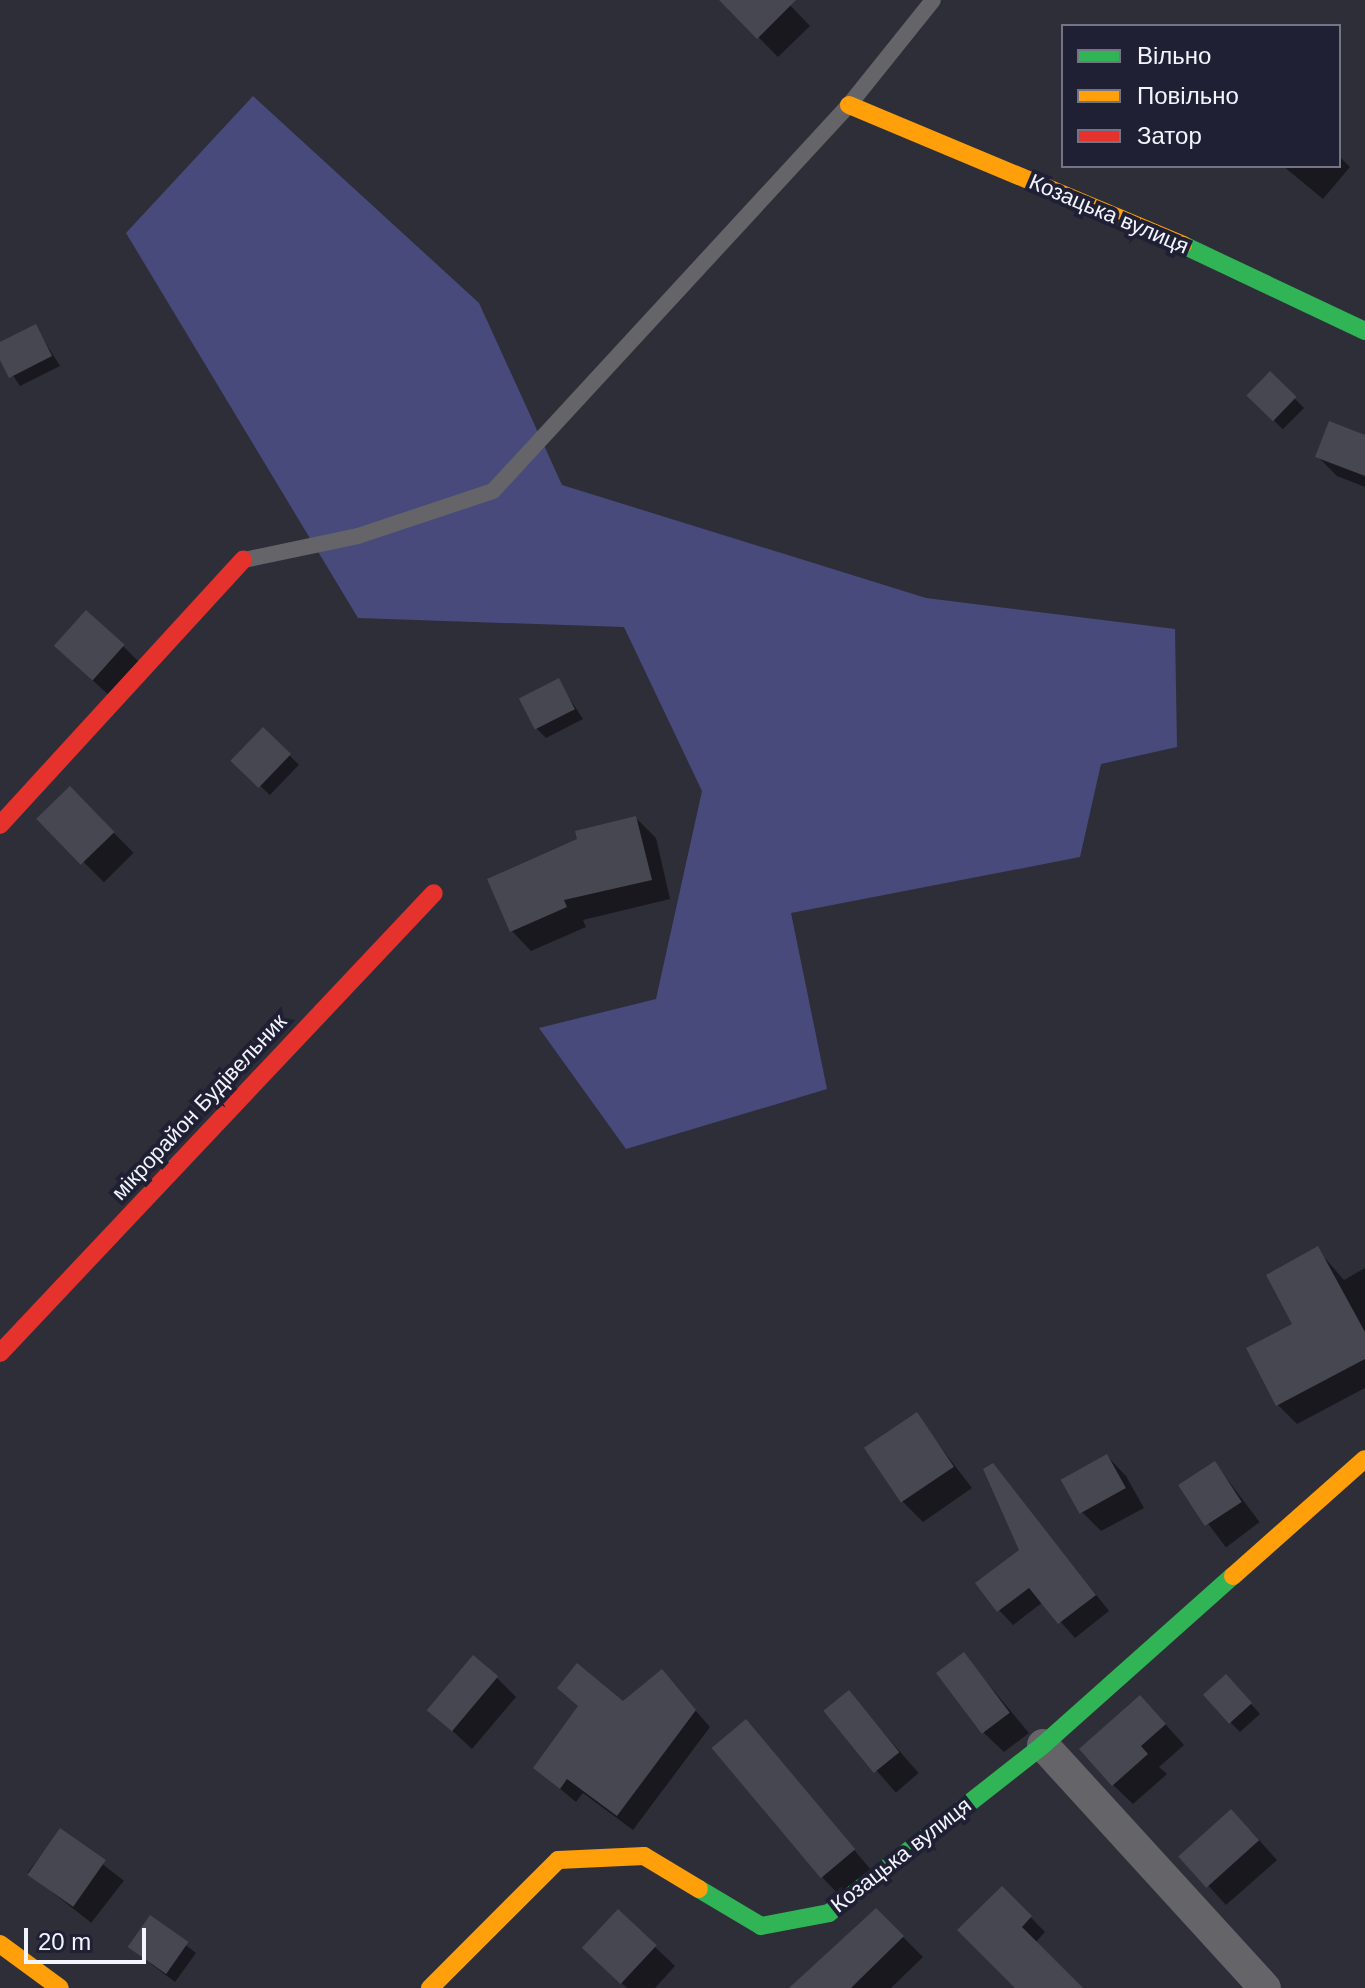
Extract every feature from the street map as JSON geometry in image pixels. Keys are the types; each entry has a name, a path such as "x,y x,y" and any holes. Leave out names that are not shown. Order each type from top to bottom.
{"street":[{"name":"Козацька вулиця","path":"849,105 1190,248 1365,331"},
{"path":"0,825 243,560"},
{"name":"мікрорайон Будівельник","path":"0,1353 434,893"},
{"name":"Козацька вулиця","path":"430,1988 558,1860 644,1856 761,1926 829,1913 1043,1745 1365,1459"},
{"path":"1043,1745 1265,1988"},
{"path":"0,1944 60,1988"}],"lane":[{"path":"243,560 358,536 493,491 849,105 933,0"}],"shaded area":[{"path":"253,96 479,303 562,485 926,598 1175,629 1177,747 1101,764 1080,857 791,913 827,1089 626,1149 539,1028 656,999 702,791 624,627 358,618 126,233"}],"building":[{"path":"719,0 796,0 757,39"},
{"path":"36,324 52,356 9,378 0,360 0,342"},
{"path":"1270,371 1297,397 1273,421 1246,395"},
{"path":"1329,421 1365,435 1365,476 1315,457"},
{"path":"86,610 125,645 93,680 54,646"},
{"path":"559,678 575,709 535,730 519,698"},
{"path":"263,727 291,754 258,788 230,761"},
{"path":"70,786 114,832 81,865 36,819"},
{"path":"636,816 652,880 564,900 567,907 510,932 487,879 577,839 575,831"},
{"path":"1318,1246 1365,1332 1365,1359 1276,1406 1246,1348 1292,1324 1266,1275"},
{"path":"917,1412 954,1467 901,1503 864,1448"},
{"path":"1107,1454 1126,1488 1080,1514 1061,1480"},
{"path":"1215,1461 1242,1502 1205,1526 1178,1485"},
{"path":"993,1463 1096,1595 1058,1624 1029,1588 997,1612 975,1583 1019,1550 983,1469"},
{"path":"964,1652 1010,1713 982,1734 936,1673"},
{"path":"473,1655 498,1676 452,1731 427,1710"},
{"path":"577,1663 623,1701 662,1669 696,1710 617,1816 567,1779 560,1789 533,1768 578,1706 557,1688"},
{"path":"1226,1674 1252,1703 1229,1724 1203,1695"},
{"path":"849,1690 899,1752 874,1773 823,1711"},
{"path":"1140,1695 1166,1724 1141,1746 1148,1754 1112,1786 1079,1749"},
{"path":"746,1719 855,1849 821,1878 712,1748"},
{"path":"1231,1809 1259,1840 1206,1888 1178,1857"},
{"path":"60,1828 106,1860 73,1907 27,1875"},
{"path":"1002,1886 1032,1916 1022,1927 1083,1988 1015,1988 957,1930"},
{"path":"876,1908 904,1936 851,1988 789,1988"},
{"path":"618,1909 657,1945 621,1984 582,1948"},
{"path":"150,1915 189,1942 166,1974 128,1947"}],"traffic: fast":[{"path":"1183,245 1365,331"},
{"path":"699,1889 761,1926 829,1913 1043,1745 1233,1576"}],"traffic: slow":[{"path":"849,105 1183,245"},
{"path":"1233,1576 1365,1459"},
{"path":"430,1988 558,1860 644,1856 699,1889"},
{"path":"0,1944 60,1988"}],"traffic: jam":[{"path":"0,825 243,560"},
{"path":"0,1353 434,893"}]}
